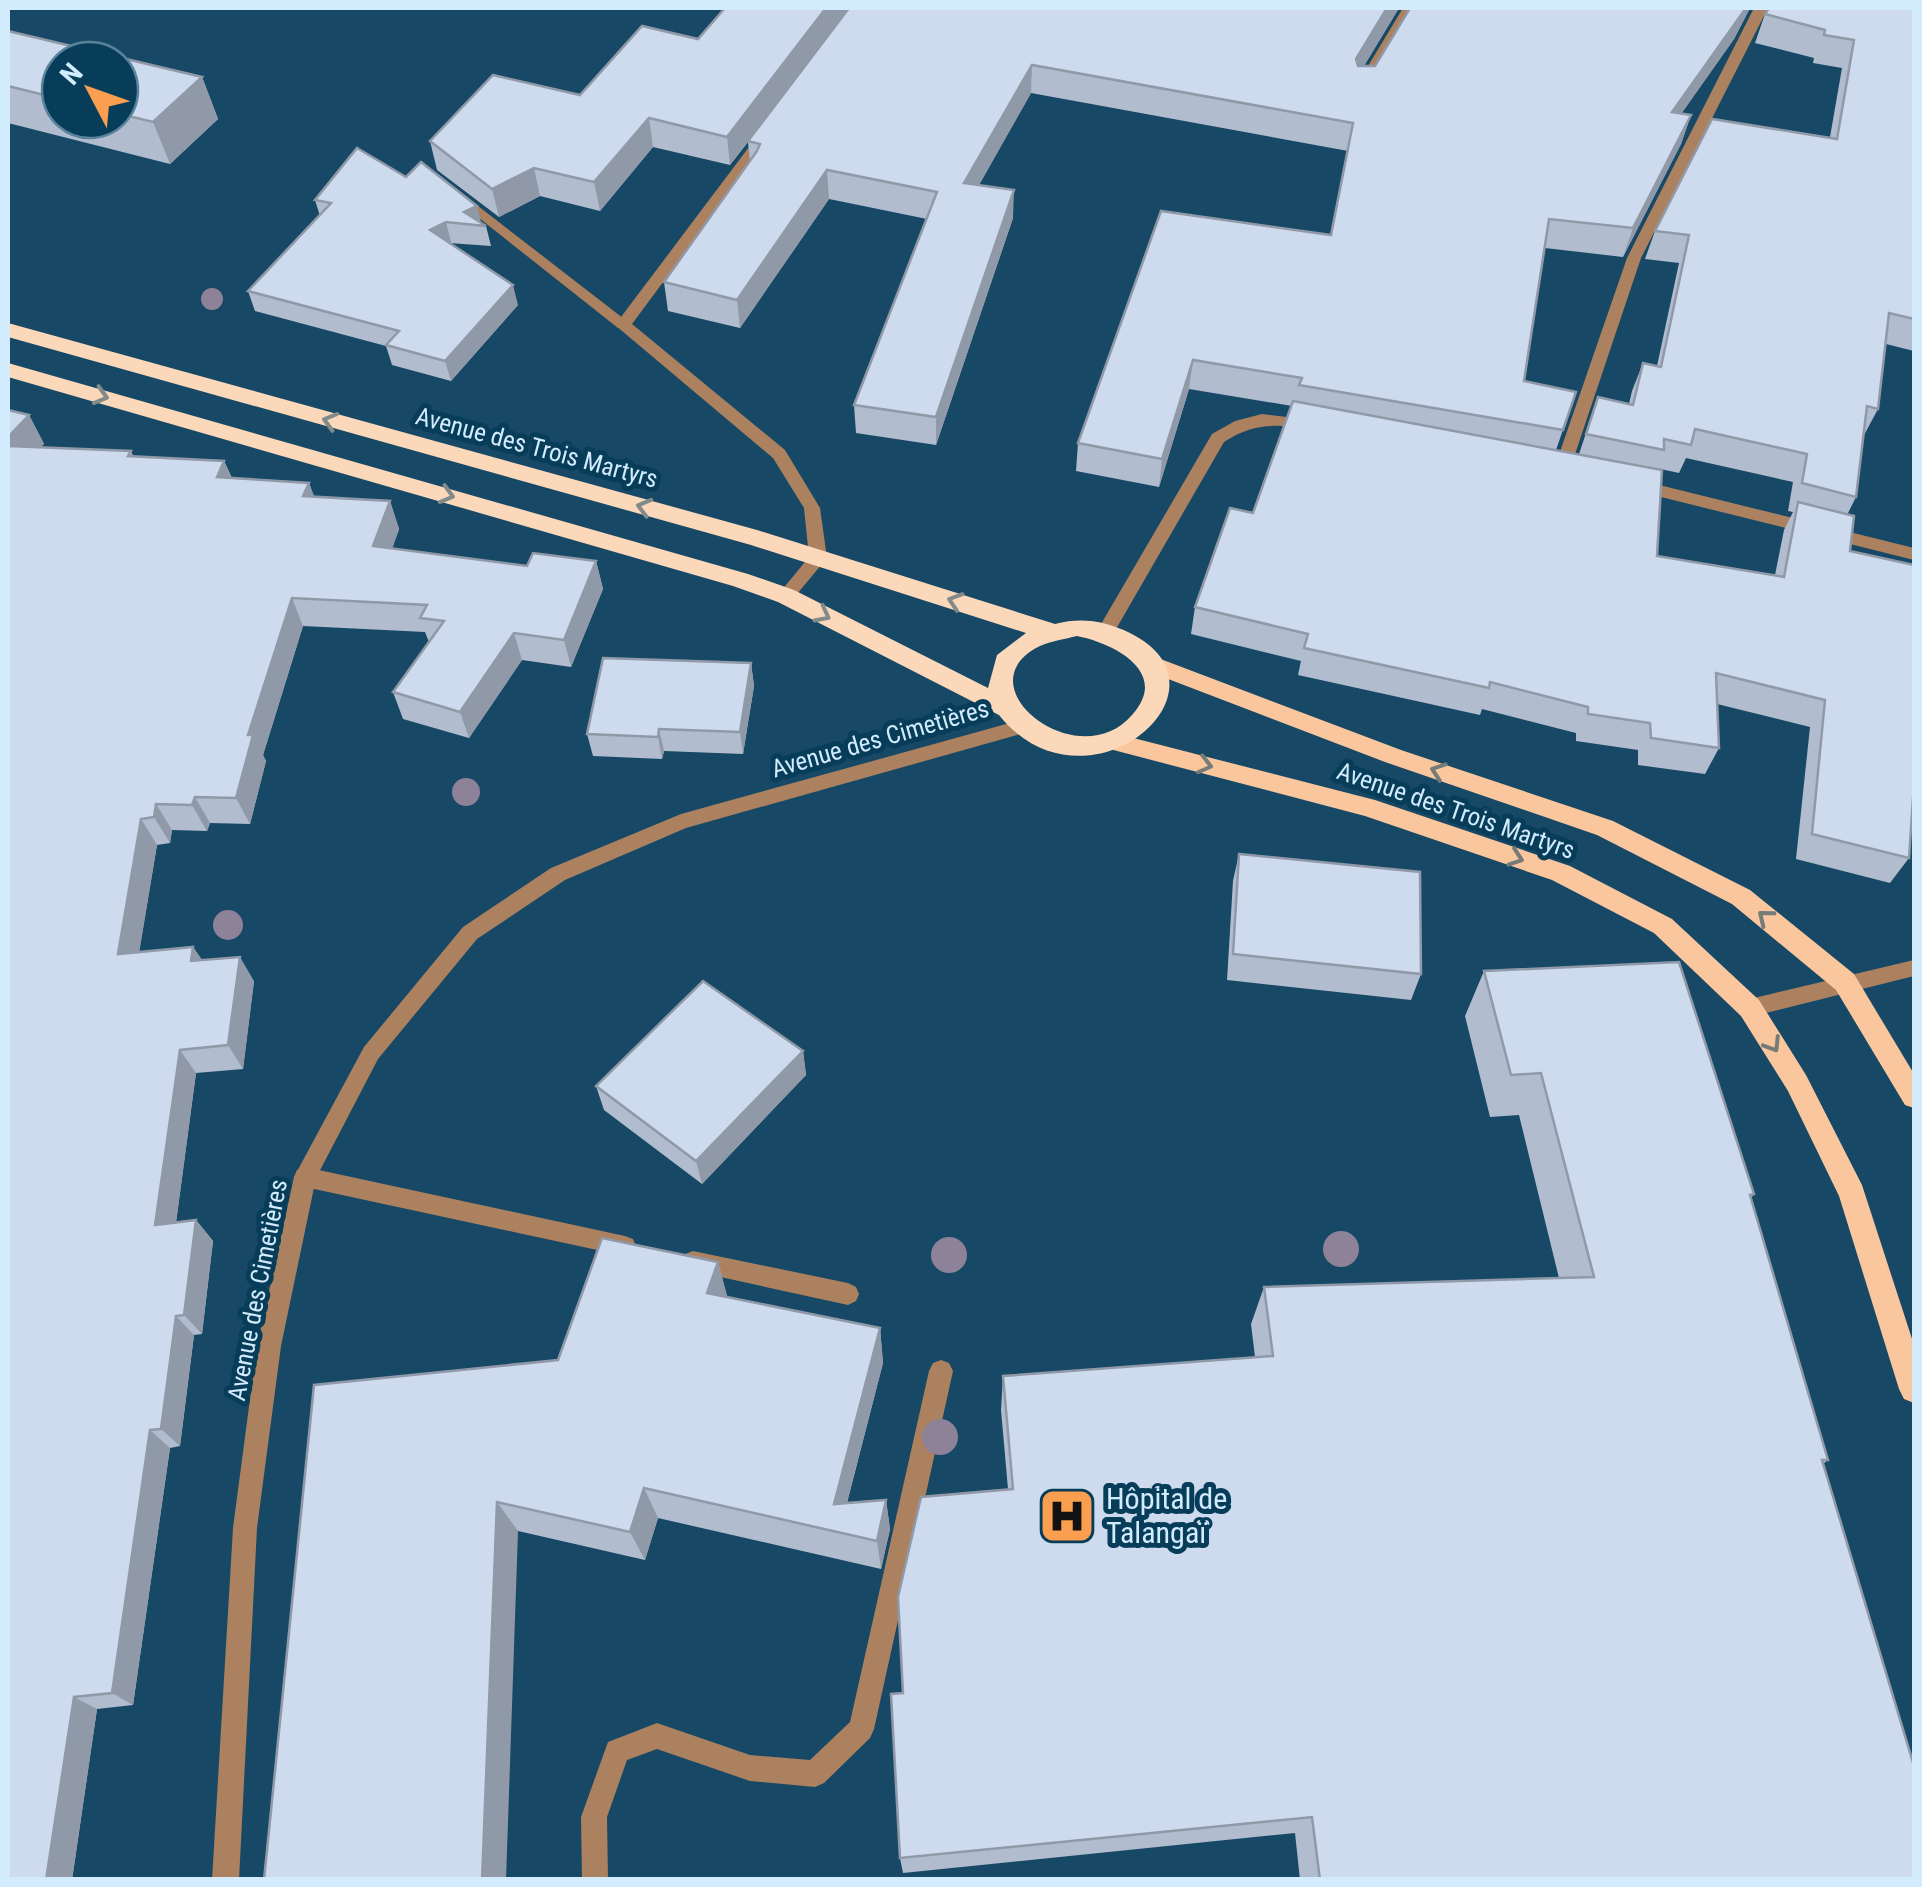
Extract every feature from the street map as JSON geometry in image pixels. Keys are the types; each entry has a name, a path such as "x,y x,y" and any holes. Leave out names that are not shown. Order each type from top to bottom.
{"highway":[{"name":"Avenue des Trois Martyrs","path":"8,330 818,558 1048,630"},
{"path":"8,370 786,596 1004,706"},
{"path":"1077,626 1106,631 1132,644 1150,663 1158,686 1152,709 1136,729 1110,741 1079,746 1048,741 1021,727 1004,706 998,684 1005,661 1022,642 1048,630 1077,626"}],"main road":[{"name":"Avenue des Trois Martyrs","path":"1150,663 1393,756 1605,828 1741,898 1846,982 1914,1097"},
{"name":"Avenue des Trois Martyrs","path":"1110,741 1367,807 1561,874 1663,926 1750,1008 1797,1084 1852,1194 1914,1389"}],"street":[{"path":"1370,73 1410,8"},
{"path":"1543,466 1571,471 1634,258 1761,8"},
{"path":"623,325 780,114"},
{"path":"442,183 623,325 778,454 812,508 818,558 786,596"},
{"path":"1106,631 1218,438 1241,421 1278,418 1334,429"},
{"path":"1616,480 1705,499 1914,554"},
{"name":"Avenue des Cimetières","path":"225,1880 246,1528 270,1346 305,1177 371,1052 470,933 558,874 681,822 1021,727"},
{"path":"1750,1008 1914,968"},
{"path":"305,1177 848,1294"},
{"path":"595,1880 594,1817 617,1751 657,1736 750,1768 815,1774 861,1729 941,1371"}],"building":[{"path":"725,8 826,8 727,137 649,118 594,182 534,168 492,189 430,141 493,75 580,95 642,26 698,39"},
{"path":"849,8 1387,8 1356,59 1358,66 1375,66 1410,8 1746,8 1672,112 1691,115 1633,228 1549,219 1524,381 1576,392 1563,430 1299,385 1302,378 1193,360 1162,459 1078,443 1161,211 1331,235 1353,123 1032,65 964,183 1014,190 936,417 854,405 937,192 827,170 737,300 664,282 757,151 760,144 748,141"},
{"path":"1769,8 1914,8 1914,319 1889,313 1878,409 1867,406 1856,497 1802,483 1807,454 1695,429 1691,445 1664,439 1664,450 1586,434 1598,397 1633,405 1643,363 1661,367 1689,235 1655,231 1712,119 1837,139 1854,40 1824,35 1825,30 1765,14"},
{"path":"8,31 46,40 40,40 40,94 8,86"},
{"path":"140,62 202,77 153,122 140,119"},
{"path":"357,148 406,177 421,162 477,206 464,212 486,226 446,222 430,230 513,285 445,361 386,345 399,331 248,291 331,203 315,200"},
{"path":"1293,401 1662,470 1657,556 1784,577 1798,502 1854,516 1850,551 1914,565 1914,783 1909,858 1812,834 1825,700 1716,673 1719,748 1651,738 1650,723 1588,714 1588,707 1490,682 1489,688 1304,648 1308,634 1195,607 1230,508 1253,513"},
{"path":"8,410 29,415 8,437"},
{"path":"8,446 131,451 128,456 224,461 217,477 309,483 303,496 390,501 373,546 527,566 533,553 596,561 564,640 514,633 460,712 393,692 444,621 420,618 427,605 292,598 248,735 253,735 236,798 195,797 192,805 156,804 154,817 141,819 118,954 193,947 191,961 240,957 228,1045 180,1050 155,1225 196,1220 184,1315 176,1316 161,1429 150,1430 112,1693 74,1697 46,1880 8,1880"},
{"path":"603,658 751,663 740,732 659,729 658,737 587,734"},
{"path":"1239,854 1420,872 1421,974 1233,954"},
{"path":"1679,962 1754,1194 1750,1195 1828,1460 1822,1460 1914,1766 1914,1880 1320,1880 1312,1817 900,1858 891,1694 903,1693 898,1597 921,1497 1013,1489 1003,1376 1273,1356 1264,1287 1594,1277 1541,1073 1511,1075 1484,971"},
{"path":"703,981 803,1051 696,1161 596,1086"},
{"path":"602,1238 718,1262 707,1293 880,1328 834,1504 886,1500 877,1541 644,1488 630,1532 497,1502 482,1880 264,1880 314,1385 558,1360"}],"place":[{"name":"Hôpital de Talangaï","path":"1067,1516"}]}
